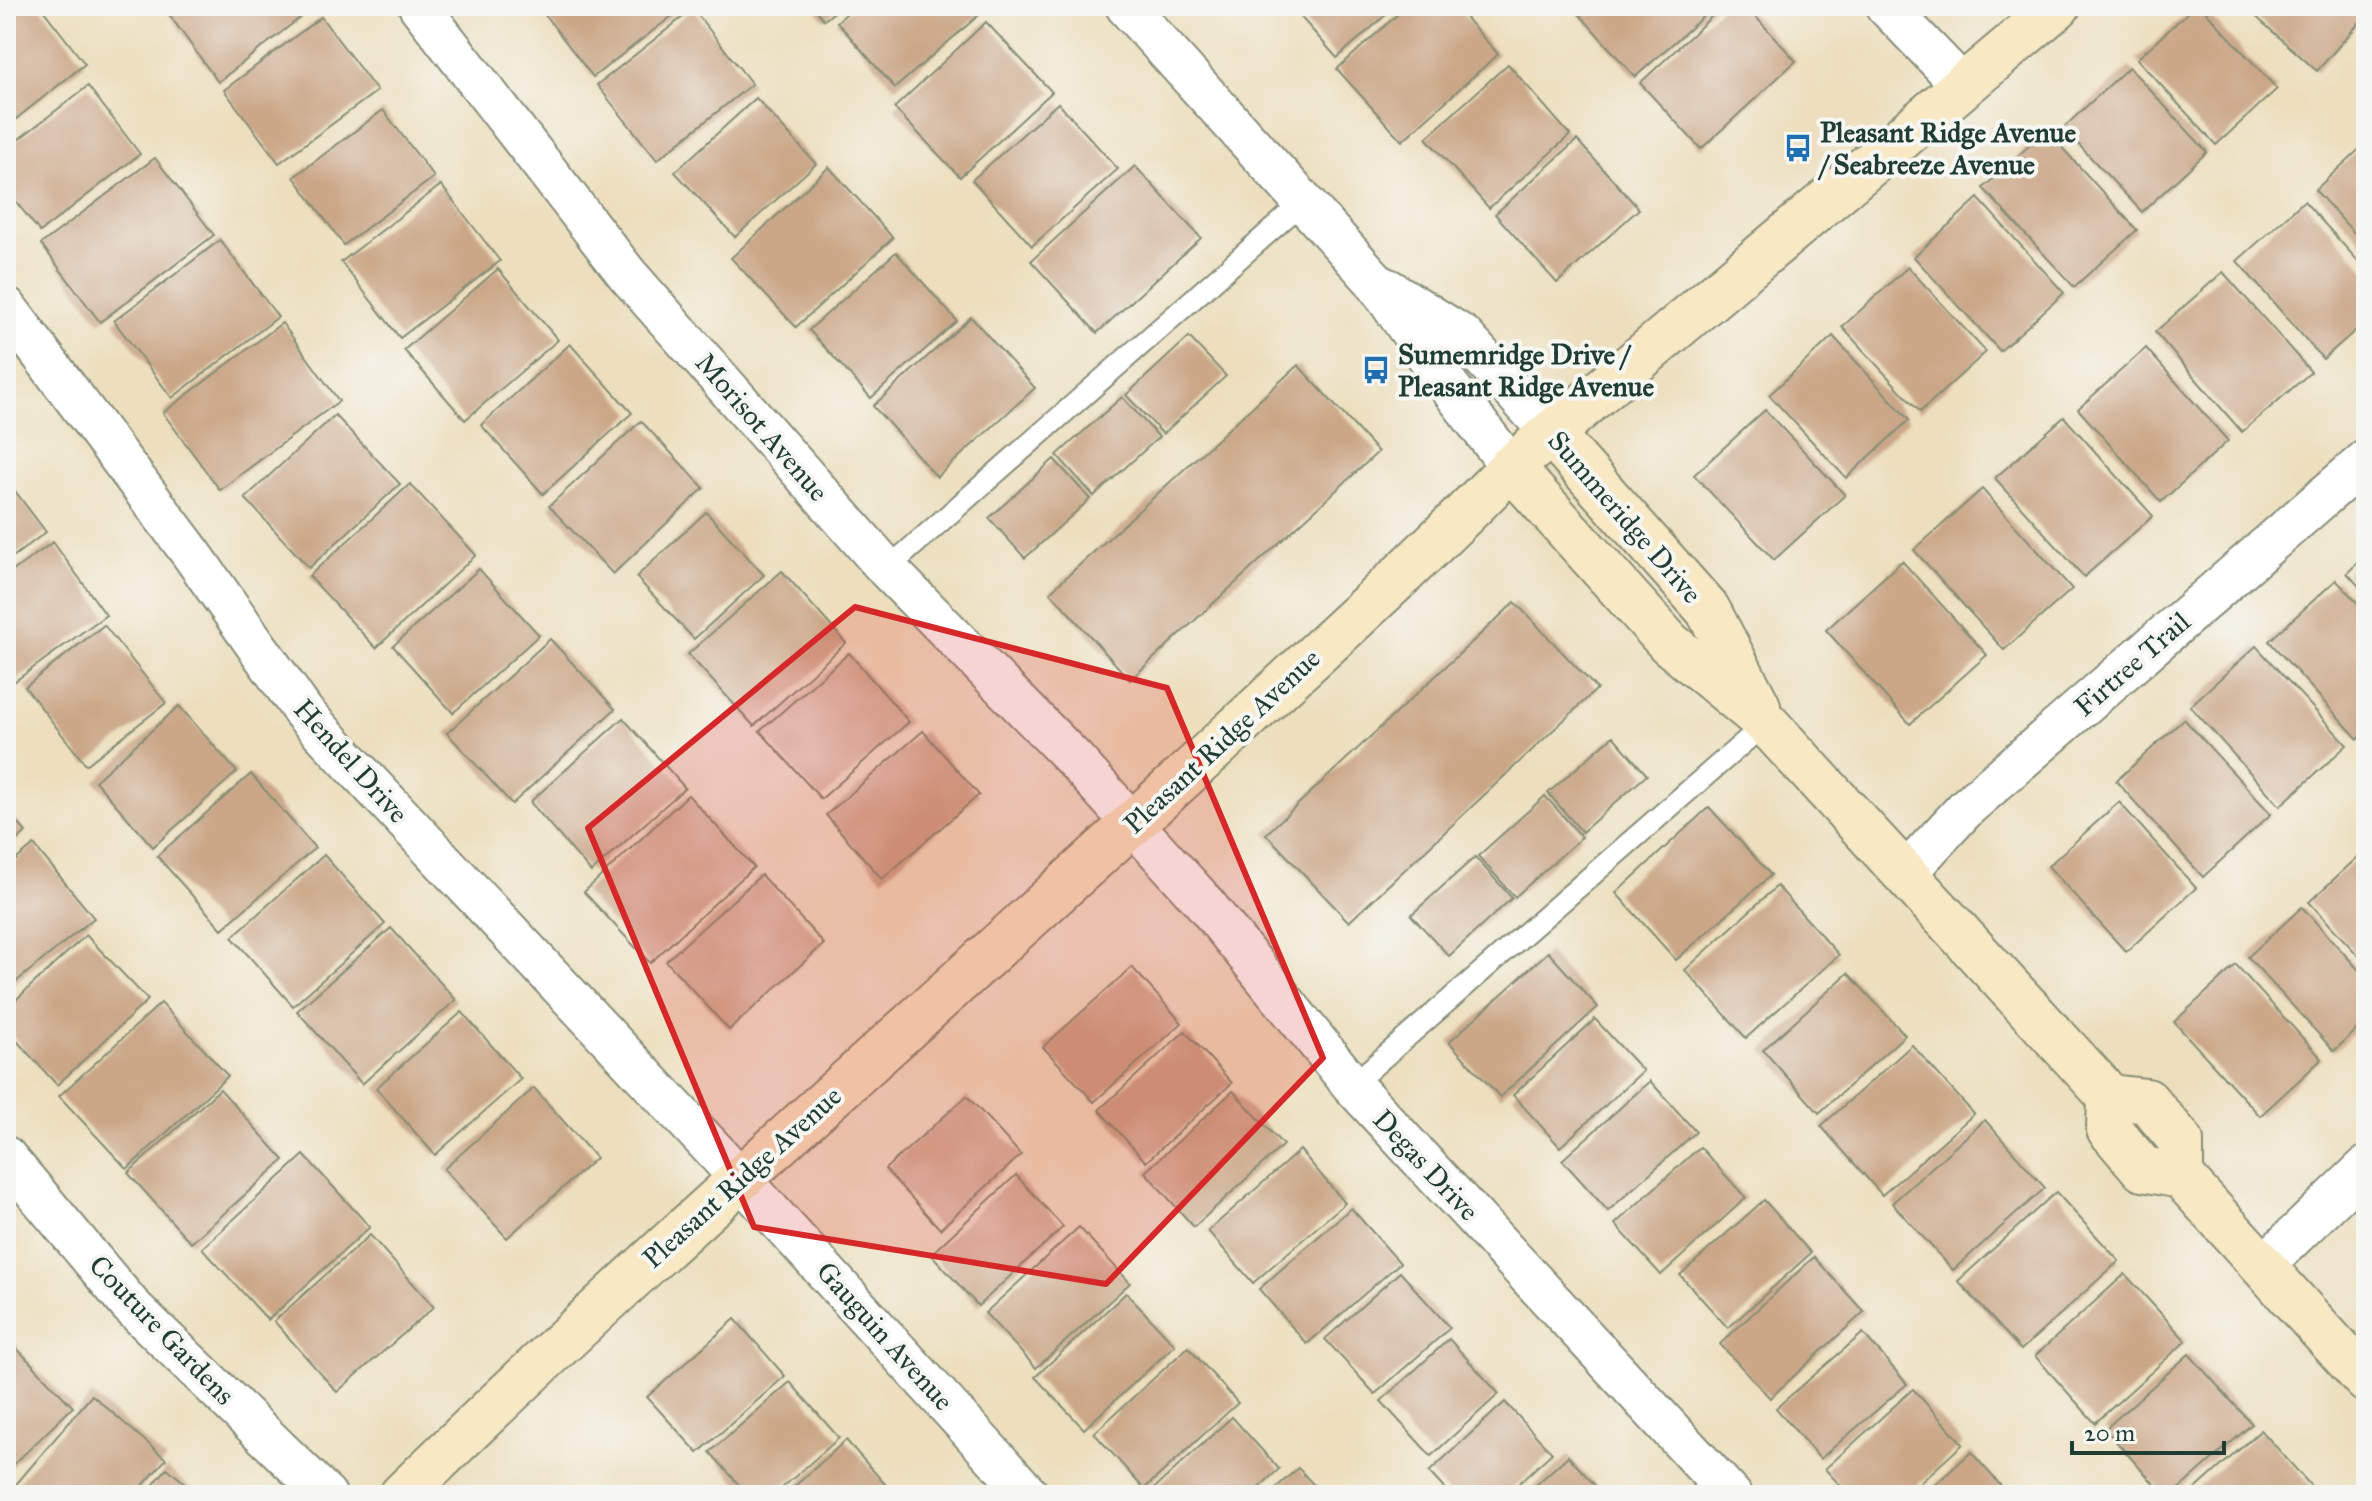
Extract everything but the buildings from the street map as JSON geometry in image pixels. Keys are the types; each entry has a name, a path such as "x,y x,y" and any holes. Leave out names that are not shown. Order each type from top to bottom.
{"street":[{"name":"Morisot Avenue","path":"419,6 627,274 887,569 1074,759 1131,826"},
{"name":"Summeridge Drive","path":"1126,6 1374,280 1444,380 1511,467 1669,643 1766,723 2110,1097 2109,1129 2143,1169 2181,1176 2366,1380"},
{"path":"1886,6 1963,86"},
{"name":"Pleasant Ridge Avenue","path":"402,1495 740,1178 1131,826 1449,530 1511,467 2058,6"},
{"name":"Summeridge Drive","path":"1374,280 1463,336 1708,610 1766,723"},
{"name":"Hendel Drive","path":"6,307 191,553 304,713 740,1178"},
{"name":"Firtree Trail","path":"1904,875 1967,807 2366,460"},
{"name":"Degas Drive","path":"1131,826 1202,900 1352,1085 1731,1495"},
{"name":"Couture Gardens","path":"6,1157 130,1305 326,1495"},
{"path":"2263,1266 2366,1167"},
{"name":"Gauguin Avenue","path":"740,1178 1029,1495"}],"lane":[{"path":"887,569 1302,203"},
{"path":"1352,1085 1766,723"}],"highlighted area":[{"path":"855,607 1167,688 1323,1058 1106,1284 754,1227 588,828"}],"place":[{"name":"Pleasant Ridge Avenue / Seabreeze Avenue","path":"1798,148"},
{"name":"Sumemridge Drive / Pleasant Ridge Avenue","path":"1376,370"}]}
